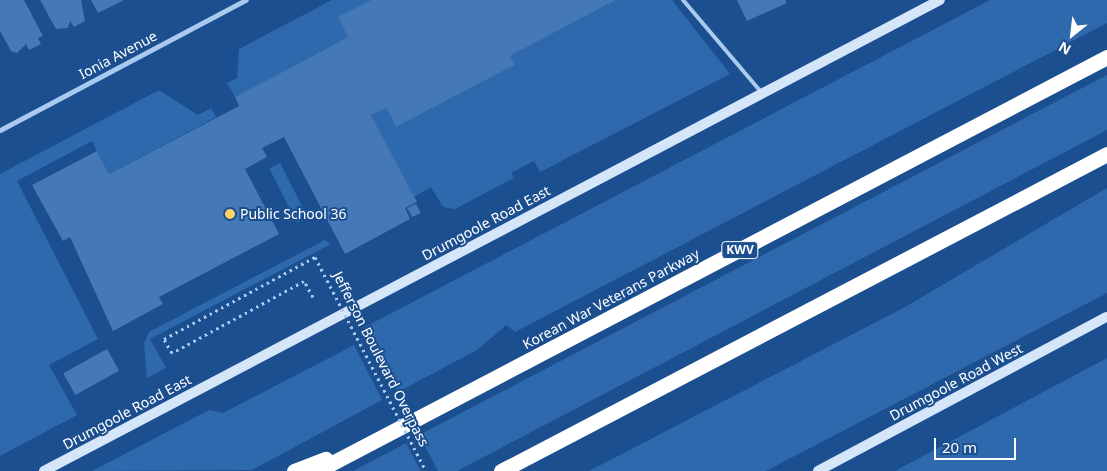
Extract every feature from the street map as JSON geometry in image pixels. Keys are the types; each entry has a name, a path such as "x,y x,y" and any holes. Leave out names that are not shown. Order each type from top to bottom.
{"highway":[{"name":"Korean War Veterans Parkway","path":"317,471 1107,58"},
{"path":"501,471 1107,154"},
{"path":"294,471 372,442"}],"main road":[{"name":"Drumgoole Road East","path":"44,471 940,0"},
{"name":"Drumgoole Road West","path":"818,471 1107,317"}],"street":[{"name":"Ionia Avenue","path":"0,130 246,0"}],"lane":[{"path":"683,0 762,94"}],"path":[{"name":"Jefferson Boulevard Overpass","path":"314,297 304,281 172,353 164,339 315,257 426,471"}],"shaded area":[{"path":"332,0 371,0 348,37 235,97 227,83 237,78 239,49"},
{"path":"616,0 672,0 730,74 540,172 534,161 511,173 514,178 455,209 443,207 431,187 414,197 371,115 386,108 396,127 515,65 510,56"},
{"path":"990,0 1107,0 1107,23 515,332 506,325 477,350 398,392 363,328"},
{"path":"1107,75 1107,130 457,471 438,471 419,435"},
{"path":"159,90 198,115 211,108 216,117 109,174 92,141 17,181 98,339 49,365 77,415 0,456 0,174"},
{"path":"280,163 308,217 297,223 269,168"},
{"path":"1107,188 1107,293 766,471 589,471 905,307"},
{"path":"325,240 331,244 150,339 166,368 147,378 144,343 149,332"},
{"path":"354,345 382,400 252,470 92,471 209,410 223,413"},
{"path":"1107,358 1107,471 895,471"},
{"path":"406,443 421,471 353,471"}],"building":[{"path":"0,0 24,0 43,36 38,38 41,44 29,50 26,44 17,53 11,51 0,31"},
{"path":"40,0 81,0 85,21 74,27 70,21 68,28 56,29"},
{"path":"91,0 124,0 98,13"},
{"path":"371,0 616,0 510,56 515,65 396,127 386,108 371,115 417,202 405,208 410,219 345,254 284,137 262,148 267,157 245,169 279,234 159,297 163,304 113,331 70,237 63,241 32,185 97,151 109,174 239,106 235,97 348,37 338,17"},
{"path":"737,0 785,0 787,3 747,21"},
{"path":"416,204 421,213 412,217 407,208"},
{"path":"107,349 119,371 75,395 63,373"}],"place":[{"name":"Public School 36","path":"230,214"}]}
